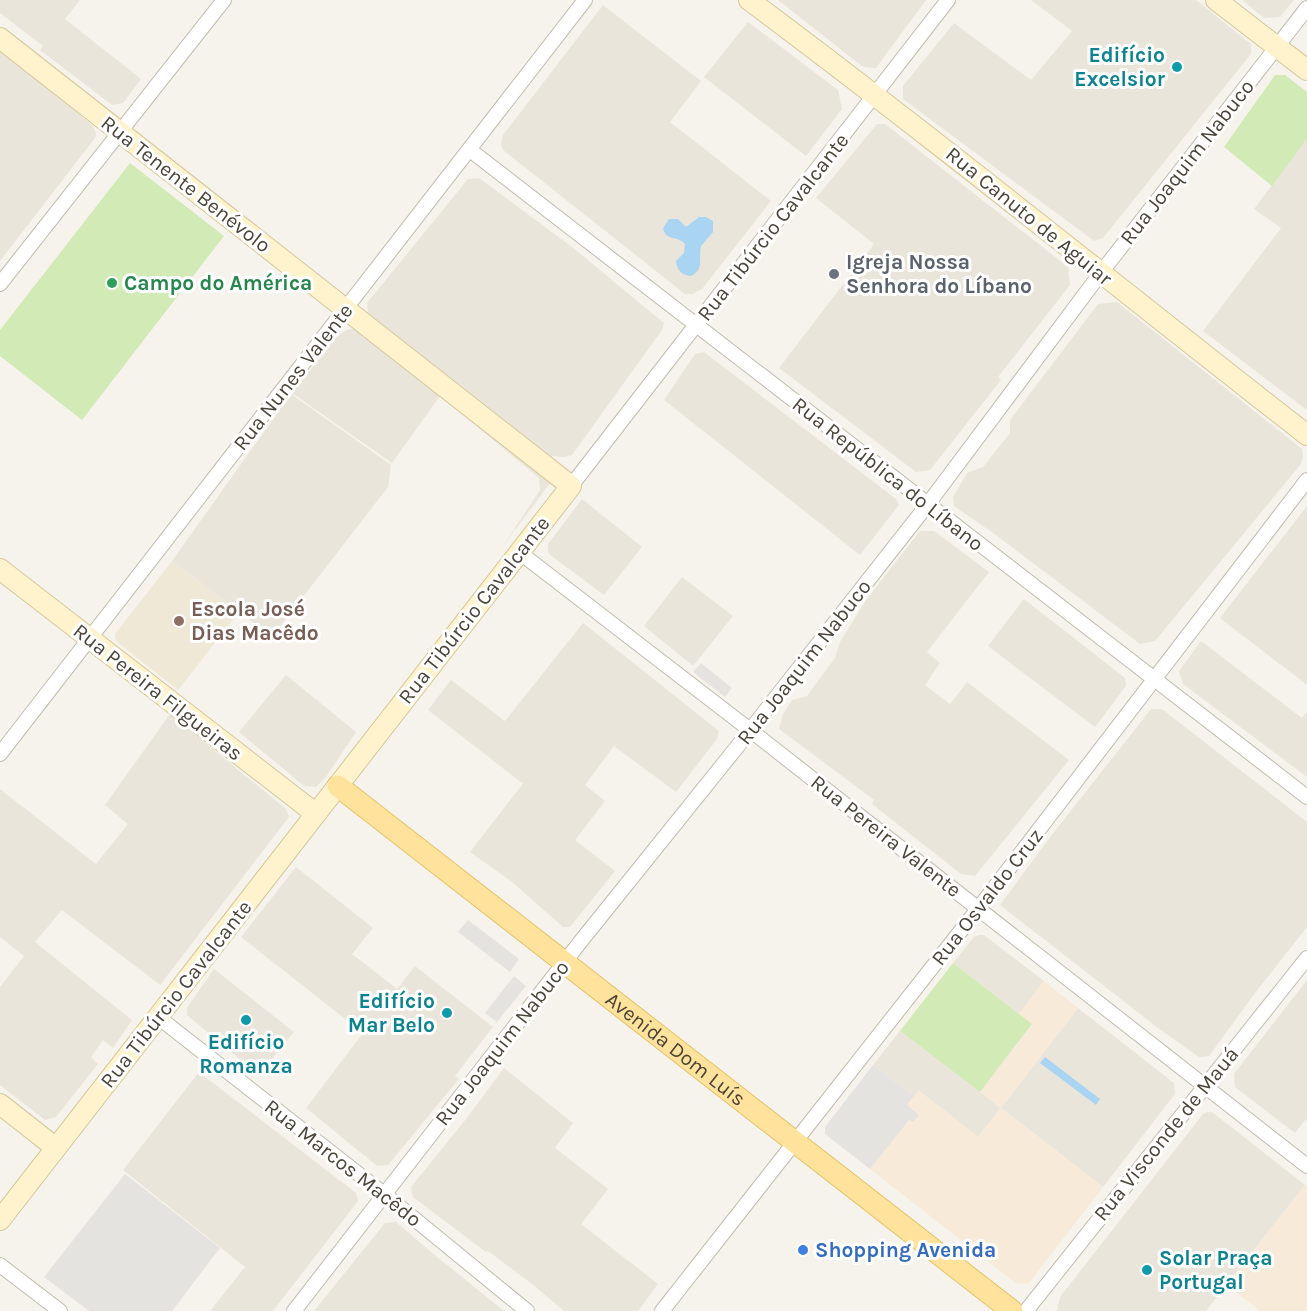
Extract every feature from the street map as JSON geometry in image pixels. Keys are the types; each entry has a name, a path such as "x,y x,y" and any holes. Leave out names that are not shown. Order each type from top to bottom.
{"main road":[{"name":"Avenida Dom Luís","path":"338,786 1012,1311"}],"street":[{"path":"0,285 224,0"},
{"name":"Rua Nunes Valente","path":"0,754 585,0"},
{"name":"Rua Canuto de Aguiar","path":"749,0 876,94 1100,274 1307,435"},
{"name":"Rua Tibúrcio Cavalcante","path":"0,1220 697,326 948,0"},
{"path":"1216,0 1307,70"},
{"name":"Rua Joaquim Nabuco","path":"294,1311 564,963 928,504 1100,274 1307,8"},
{"name":"Rua Tenente Benévolo","path":"0,38 571,486"},
{"name":"Rua República do Líbano","path":"470,150 1307,797"},
{"name":"Rua Osvaldo Cruz","path":"662,1311 978,909 1307,480"},
{"name":"Rua Pereira Valente","path":"519,552 1307,1166"},
{"name":"Rua Pereira Filgueiras","path":"0,569 316,814"},
{"name":"Rua Visconde de Mauá","path":"1026,1311 1307,957"},
{"name":"Rua Marcos Macêdo","path":"158,1017 384,1194 527,1311"},
{"path":"0,1104 56,1148"},
{"path":"0,1265 60,1311"}],"shaded area":[{"path":"0,0 80,0 65,19 141,79 123,103 112,105 40,50 43,46 0,13"},
{"path":"778,0 926,0 876,68 863,67"},
{"path":"1031,0 1196,0 1251,44 1251,54 1103,238 1094,241 903,99 903,86 954,23 1031,80 1072,31"},
{"path":"1242,0 1294,0 1280,17 1264,18"},
{"path":"603,5 701,81 670,122 771,201 702,289 693,294 685,294 503,150 501,144 503,135"},
{"path":"748,22 838,90 842,109 806,156 704,77"},
{"path":"0,51 93,126 96,134 0,261"},
{"path":"877,124 885,124 1068,267 1070,285 998,377 1001,380 930,470 916,472 779,368 874,244 816,198"},
{"path":"1307,139 1307,410 1203,331 1281,228 1254,209"},
{"path":"479,178 572,247 664,323 662,330 572,455 551,456 368,313 367,303 468,179"},
{"path":"1117,302 1302,449 1303,456 1301,464 1155,641 1140,644 954,506 953,497 967,473 983,467 1010,433 1010,420 1098,304"},
{"path":"356,328 551,482 503,546 540,490 539,478 440,396 392,463 292,393 337,336"},
{"path":"704,352 896,499 899,505 860,555 664,400 695,354"},
{"path":"291,394 391,465 388,487 272,637 172,561"},
{"path":"582,499 642,547 604,595 549,554 548,550 548,544"},
{"path":"1307,506 1307,685 1220,618"},
{"path":"920,531 934,531 989,572 927,652 940,663 925,685 950,704 967,682 1069,760 975,876 961,874 872,804 874,800 779,729 783,714 792,700 807,696 835,658 840,642 866,600"},
{"name":"Escola José Dias Macêdo","path":"172,561 239,612 178,690 116,641 115,634"},
{"path":"682,577 733,616 693,666 644,626"},
{"path":"1024,599 1125,678 1126,686 1095,727 988,646"},
{"path":"583,623 719,731 717,739 676,792 614,746 585,785 605,801 575,840 615,871 570,927 563,927 512,882 470,852 525,781 522,783 428,710 451,680 505,721"},
{"path":"1201,641 1302,718 1307,712 1307,777 1183,684 1179,671"},
{"path":"701,663 732,688 725,697 693,672"},
{"path":"286,675 356,732 326,777 316,787 304,786 239,732"},
{"path":"1151,709 1162,709 1307,822 1307,927 1209,1056 1199,1057 1158,1028 1000,905"},
{"path":"170,714 286,809 289,817 160,985 62,910 35,942 132,1020 113,1048 103,1040 91,1057 98,1064 56,1117 45,1120 0,1085 0,987 24,956 0,937 0,789 96,864 128,824 105,805"},
{"path":"296,867 373,928 352,954 397,989 415,966 493,1027 455,1076 459,1079 388,1165 377,1166 306,1108 363,1033 241,937"},
{"path":"468,920 519,959 510,972 458,932"},
{"path":"984,935 1044,981 1019,1014 953,963 974,937"},
{"path":"214,969 294,1032 259,1075 187,1015 187,1008"},
{"path":"514,976 526,986 497,1022 485,1013"},
{"path":"1307,980 1307,1118 1295,1133 1235,1087 1234,1074"},
{"path":"1044,981 1078,1008 1001,1108 1103,1187 1029,1283 1017,1284 870,1169 909,1119 919,1115 907,1105 918,1090 979,1137 1000,1108 980,1092 1032,1025 1019,1014"},
{"path":"1078,1008 1174,1083 1175,1094 1103,1187 1001,1108"},
{"path":"900,1031 1001,1108 978,1137 919,1091 914,1096 873,1065"},
{"path":"873,1065 914,1096 907,1105 919,1115 913,1122 909,1120 870,1169 825,1134 825,1127"},
{"path":"504,1068 573,1123 555,1148 608,1189 581,1224 658,1284 638,1311 564,1311 532,1284 413,1197 411,1187"},
{"path":"199,1072 356,1193 358,1201 273,1311 210,1311 245,1267 123,1170"},
{"path":"1212,1112 1305,1185 1206,1311 1057,1311 1060,1297 1203,1114"},
{"path":"125,1174 220,1248 172,1311 89,1311 44,1277"},
{"path":"1305,1185 1307,1187 1307,1311 1260,1311 1226,1285"},
{"path":"396,1222 504,1311 314,1311 385,1223"}],"green space":[{"path":"1275,75 1285,75 1307,92 1307,139 1272,186 1224,147"},
{"name":"Campo do América","path":"130,163 224,236 82,420 0,356 0,330"},
{"path":"953,963 1032,1024 980,1092 900,1031"}],"water":[{"path":"699,217 706,217 713,221 713,232 701,246 700,267 691,276 680,272 677,267 676,261 684,253 685,244 669,237 663,228 669,219 678,219 686,227"},
{"path":"1045,1057 1100,1099 1096,1105 1040,1063"}],"place":[{"name":"Edifício Excelsior","path":"1177,67"},
{"name":"Igreja Nossa Senhora do Líbano","path":"834,274"},
{"name":"Campo do América","path":"112,283"},
{"name":"Escola José Dias Macêdo","path":"179,621"},
{"name":"Edifício Mar Belo","path":"447,1013"},
{"name":"Edifício Romanza","path":"246,1020"},
{"name":"Shopping Avenida","path":"803,1250"},
{"name":"Solar Praça Portugal","path":"1147,1270"}]}
